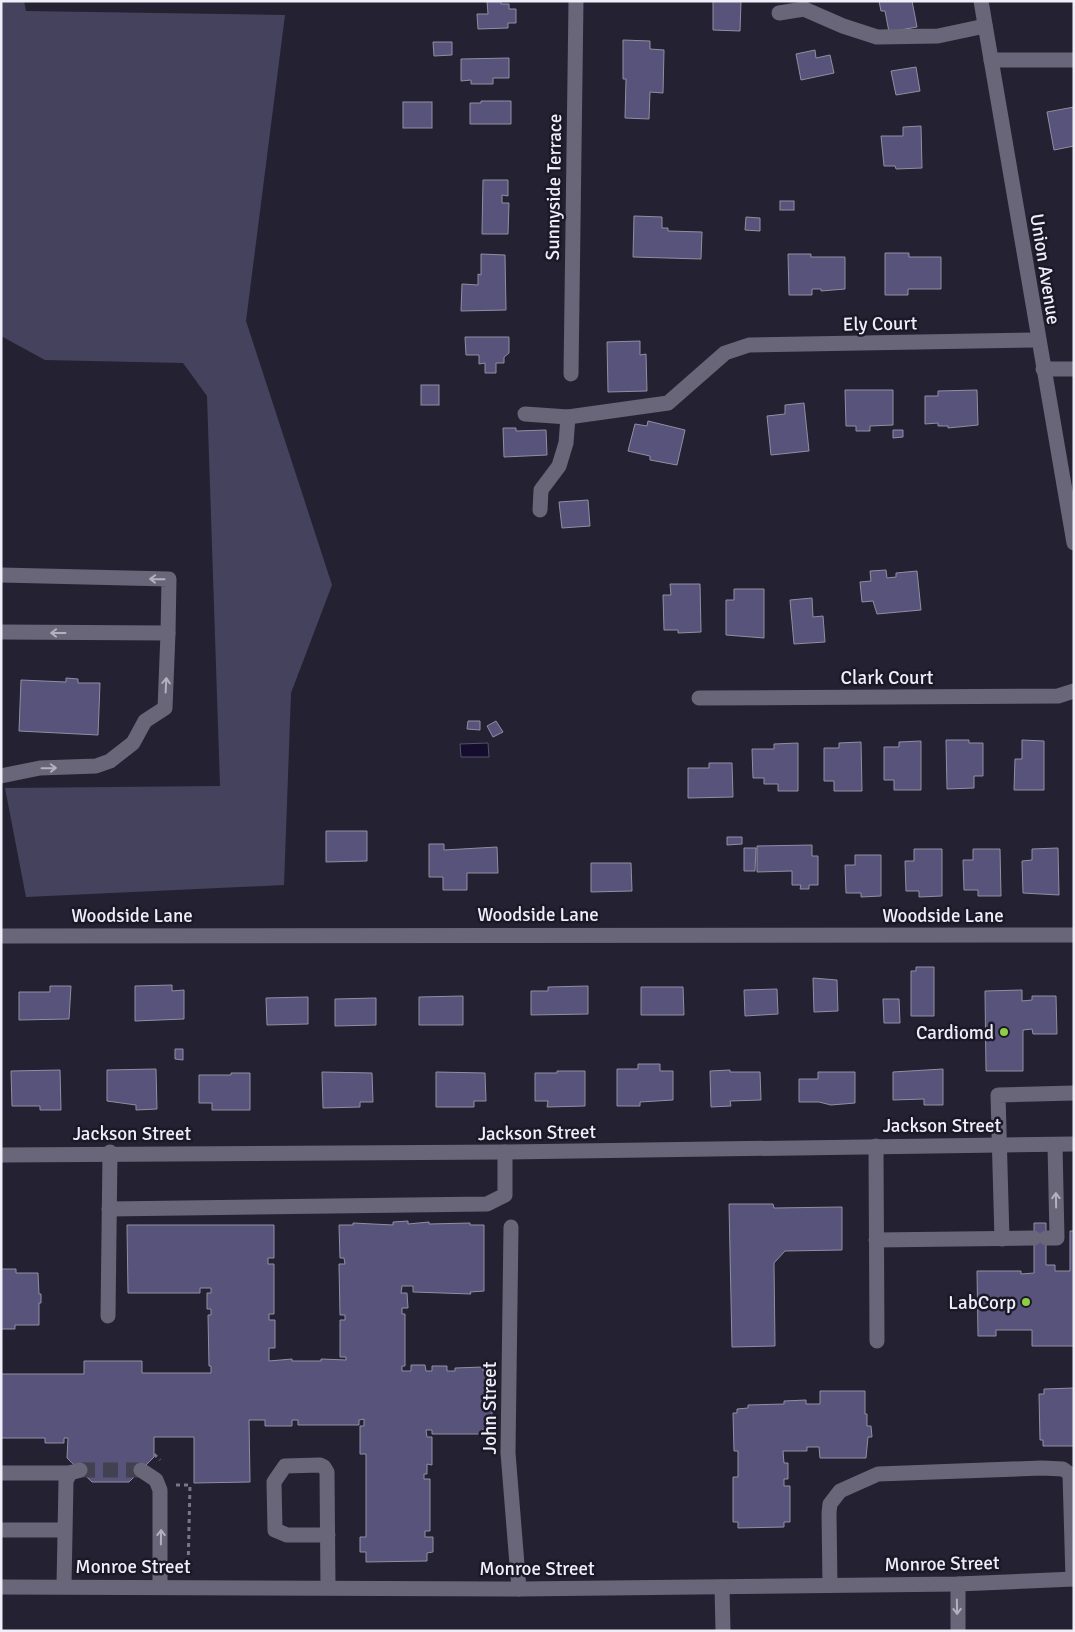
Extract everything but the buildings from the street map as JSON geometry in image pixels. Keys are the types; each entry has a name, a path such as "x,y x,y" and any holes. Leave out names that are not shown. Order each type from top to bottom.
{"street":[{"name":"Sunnyside Terrace","path":"571,374 576,1"},
{"name":"Union Avenue","path":"981,1 1037,340 1074,543"},
{"path":"779,13 804,9 843,26 876,37 938,36 985,26"},
{"path":"991,60 1074,60"},
{"name":"Ely Court","path":"568,417 668,403 726,353 749,345 1037,340"},
{"path":"1043,369 1074,370"},
{"path":"525,414 568,417 566,443 559,466 541,490 540,510"},
{"path":"1,575 169,579 165,708 145,721 133,743 110,761 96,766 40,768 1,776"},
{"path":"1,632 168,633"},
{"name":"Clark Court","path":"699,698 1058,696 1074,692"},
{"name":"Woodside Lane","path":"2,932 1074,935"},
{"path":"1002,1239 998,1095 1074,1093"},
{"name":"Jackson Street","path":"1,1154 110,1152 505,1152 1074,1144"},
{"path":"876,1240 1057,1238 1055,1145"},
{"path":"876,1146 877,1341"},
{"path":"108,1316 110,1152"},
{"path":"109,1209 488,1204 504,1195 505,1152"},
{"name":"John Street","path":"511,1227 508,1452 519,1589"},
{"path":"328,1535 287,1534 275,1530 274,1482 285,1466 312,1464 324,1467 327,1472 328,1535 328,1587"},
{"path":"830,1585 829,1513 830,1504 840,1491 878,1474 1042,1468 1063,1470 1070,1474 1073,1579"},
{"path":"141,1470 156,1480 160,1490 160,1586"},
{"path":"1,1474 75,1471 66,1481 64,1586"},
{"path":"1,1530 64,1530"},
{"name":"Monroe Street","path":"1,1587 160,1586 519,1589 958,1584 1073,1579"},
{"path":"958,1584 958,1631"},
{"path":"722,1587 723,1631"}],"path":[{"path":"154,1454 160,1461"},
{"path":"174,1485 190,1485 188,1570"}],"shaded area":[{"path":"1,1 24,1 26,11 285,15 246,321 332,585 291,693 284,885 26,897 5,788 220,786 207,396 183,363 45,360 1,336"},
{"path":"488,743 489,757 461,757 460,744"}],"tunnel":[{"path":"80,1470 141,1470"}],"place":[{"name":"Cardiomd","path":"1004,1032"},
{"name":"LabCorp","path":"1026,1302"}]}
